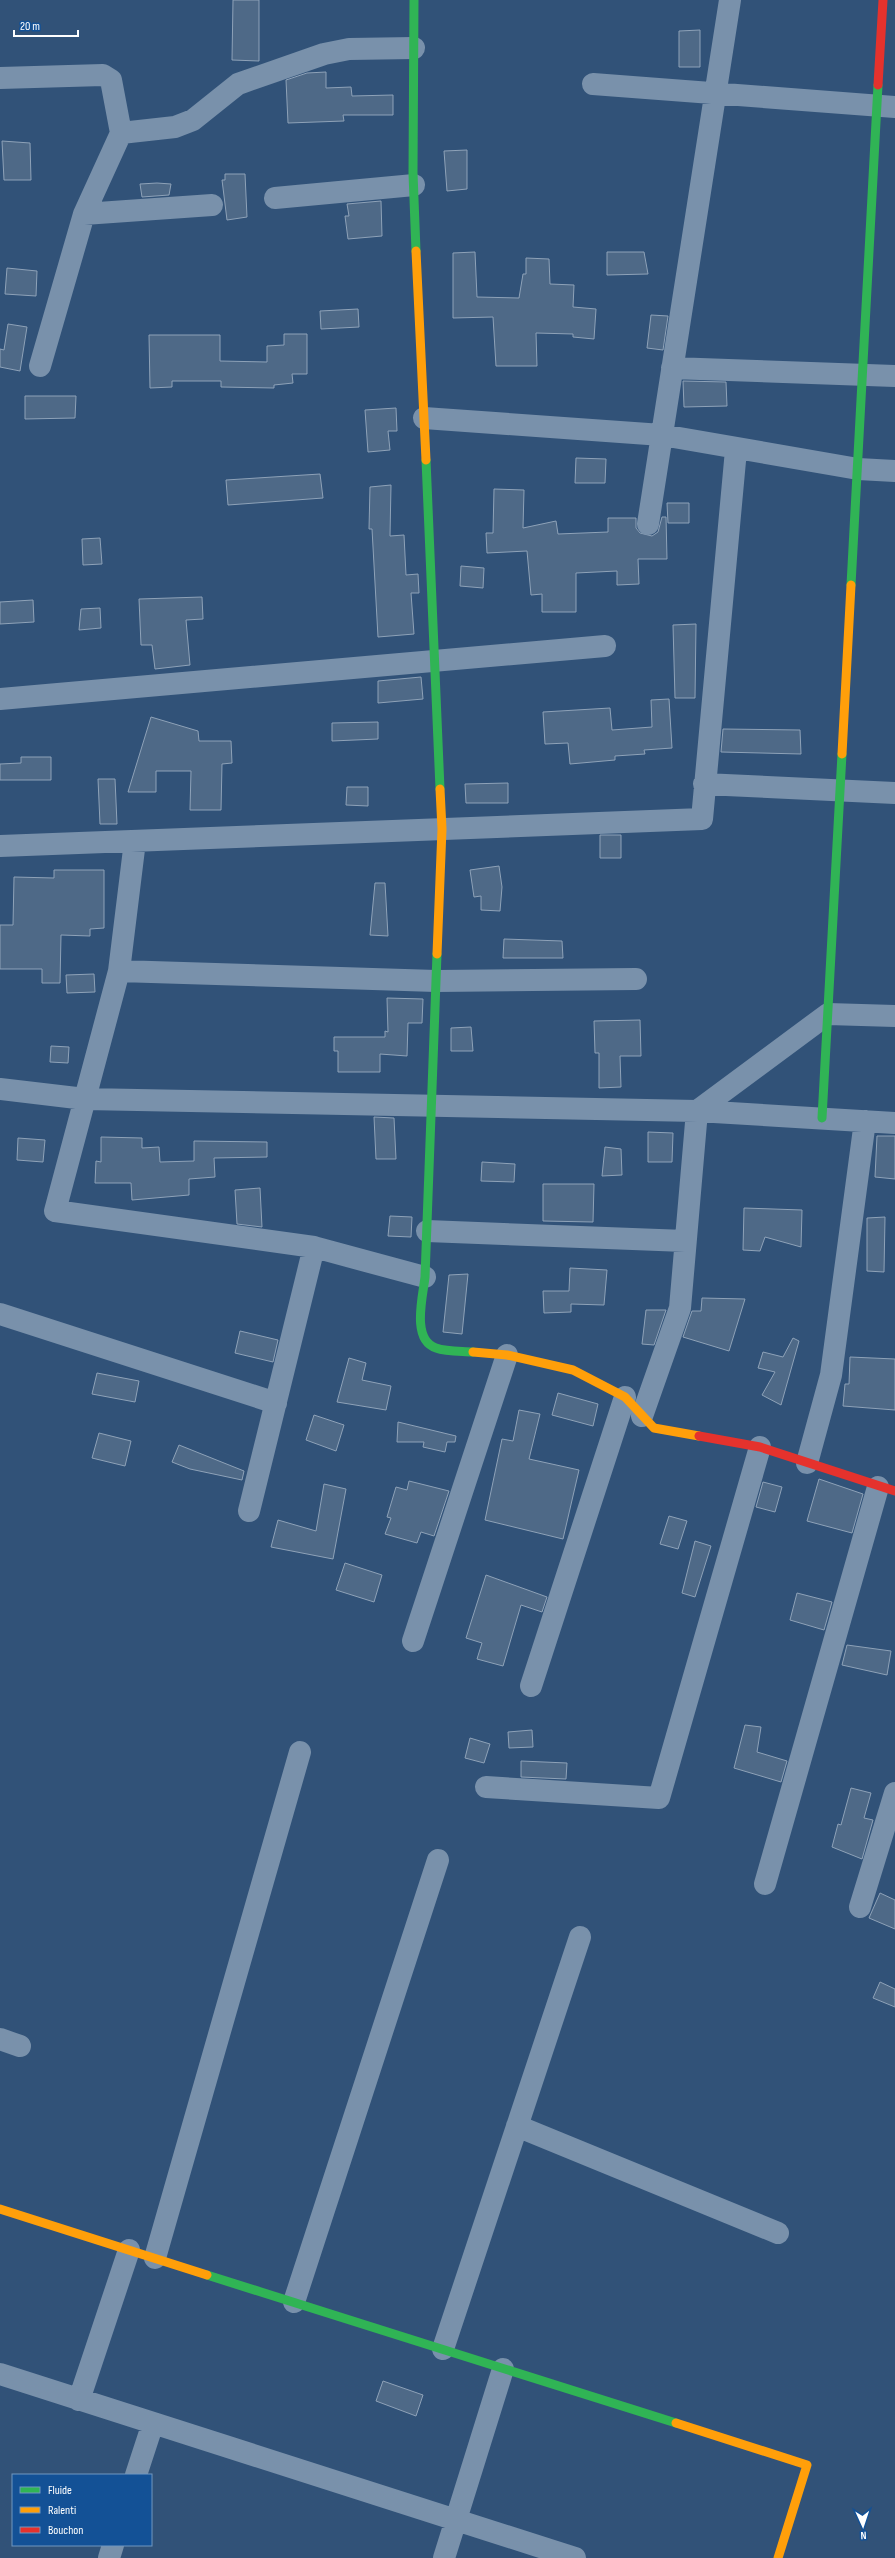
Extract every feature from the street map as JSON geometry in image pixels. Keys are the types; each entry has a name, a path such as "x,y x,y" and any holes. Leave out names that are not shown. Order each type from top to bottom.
{"street":[{"path":"414,0 414,185 442,829 425,1277 420,1329 425,1340 435,1348 508,1355 573,1370 625,1397 654,1428 760,1448 886,1489 765,1884"},
{"path":"648,524 730,0"},
{"path":"822,1118 863,375 886,106 883,0"},
{"path":"121,133 175,127 193,120 238,84 324,54 349,49 414,48"},
{"path":"0,78 103,75 111,80 121,133 84,214 40,366"},
{"path":"593,84 886,106"},
{"path":"275,198 414,185"},
{"path":"84,214 212,205"},
{"path":"672,368 895,376"},
{"path":"424,418 662,436 858,470 895,471"},
{"path":"0,846 702,819 704,784 736,450"},
{"path":"0,699 605,646"},
{"path":"704,784 895,793"},
{"path":"135,841 119,971 55,1211 314,1247 425,1277"},
{"path":"119,971 436,981 636,979"},
{"path":"642,1416 680,1308 697,1111 828,1014 895,1016"},
{"path":"0,1089 85,1099 431,1104 697,1111 895,1123"},
{"path":"807,1463 831,1375 865,1121"},
{"path":"426,1231 686,1241"},
{"path":"249,1511 314,1247"},
{"path":"0,1314 276,1403"},
{"path":"412,1641 508,1355"},
{"path":"531,1686 625,1397"},
{"path":"486,1787 659,1798 760,1448"},
{"path":"156,2258 300,1752"},
{"path":"860,1907 895,1793"},
{"path":"294,2302 438,1860"},
{"path":"443,2350 580,1937"},
{"path":"517,2126 778,2233"},
{"path":"0,2209 807,2465 778,2558"},
{"path":"79,2400 129,2250"},
{"path":"444,2558 503,2369"},
{"path":"0,2374 575,2558"},
{"path":"136,2474 153,2423"},
{"path":"109,2558 113,2546"}],"building":[{"path":"233,0 259,0 259,61 232,60"},
{"path":"700,30 700,67 679,67 679,31"},
{"path":"326,72 326,88 351,87 352,96 393,95 393,115 343,115 344,121 288,123 286,80 307,73"},
{"path":"2,141 30,143 31,180 4,180"},
{"path":"467,150 467,189 447,191 444,151"},
{"path":"225,174 245,174 247,217 227,220 222,180 225,180"},
{"path":"140,184 171,184 169,195 142,197"},
{"path":"381,201 382,236 348,239 345,216 349,216 347,204"},
{"path":"475,252 477,297 519,298 523,274 526,274 526,258 549,259 550,284 574,285 573,307 596,309 594,339 573,337 573,334 536,333 537,366 496,366 493,317 453,318 453,253"},
{"path":"607,252 644,252 648,274 607,275"},
{"path":"7,268 37,271 36,296 5,294"},
{"path":"358,309 359,327 321,329 320,311"},
{"path":"651,315 668,316 663,350 647,348"},
{"path":"8,324 27,327 20,371 0,367 0,349 4,350"},
{"path":"284,334 307,334 307,374 292,374 293,383 274,385 274,388 221,387 221,381 172,381 172,387 150,388 149,335 220,335 220,361 267,362 267,346 284,345"},
{"path":"683,381 726,382 727,406 684,407"},
{"path":"25,396 76,396 75,418 25,419"},
{"path":"396,408 397,431 388,431 390,450 368,452 365,410"},
{"path":"576,458 606,459 605,483 575,483"},
{"path":"320,474 323,498 228,505 226,480"},
{"path":"391,485 390,536 404,535 406,575 418,574 419,593 411,593 414,634 378,637 372,529 369,529 370,487"},
{"path":"494,489 524,490 523,528 556,521 558,534 608,532 608,518 636,518 636,528 640,533 652,536 658,532 662,517 666,517 667,559 638,559 639,584 617,585 617,571 576,573 576,612 542,612 542,594 531,595 527,551 487,553 486,533 493,533"},
{"path":"667,503 689,503 689,523 668,523"},
{"path":"100,538 102,564 83,565 82,539"},
{"path":"461,566 484,568 483,588 460,586"},
{"path":"202,597 203,619 186,620 190,665 155,669 152,645 141,645 139,599"},
{"path":"33,600 34,622 0,624 0,602"},
{"path":"100,608 101,628 79,630 81,609"},
{"path":"696,624 695,698 675,698 673,625"},
{"path":"421,677 423,699 378,703 378,681"},
{"path":"669,699 672,748 644,750 645,754 615,756 615,760 570,764 568,743 545,744 543,712 610,708 612,730 652,727 651,700"},
{"path":"151,717 198,731 199,741 231,741 232,763 222,764 221,810 190,810 191,771 156,771 156,792 128,792"},
{"path":"378,722 378,739 332,741 332,723"},
{"path":"723,729 800,730 801,754 721,752"},
{"path":"21,757 51,757 51,780 0,780 0,764 21,763"},
{"path":"98,779 115,779 117,824 100,824"},
{"path":"508,783 508,803 466,803 465,784"},
{"path":"347,787 368,787 368,806 346,805"},
{"path":"600,835 621,835 621,858 600,858"},
{"path":"499,866 502,887 500,911 481,910 481,896 474,897 470,870"},
{"path":"54,870 104,870 104,928 90,929 90,936 61,935 60,983 42,983 42,969 0,969 0,925 13,925 14,877 54,878"},
{"path":"375,883 385,883 388,936 370,935"},
{"path":"504,939 562,941 563,958 503,958"},
{"path":"94,974 95,992 67,993 66,975"},
{"path":"387,998 423,999 422,1023 408,1023 407,1056 380,1054 380,1072 338,1072 338,1051 334,1051 334,1037 385,1037 385,1031 388,1032"},
{"path":"640,1020 641,1056 620,1056 621,1087 599,1088 599,1053 595,1053 594,1021"},
{"path":"471,1027 473,1051 451,1051 451,1028"},
{"path":"51,1046 69,1047 68,1063 50,1062"},
{"path":"374,1117 394,1118 396,1159 376,1159"},
{"path":"648,1132 673,1133 672,1162 648,1162"},
{"path":"877,1136 895,1136 895,1179 875,1177"},
{"path":"101,1137 142,1138 142,1148 159,1147 160,1162 194,1161 194,1141 267,1142 267,1157 214,1158 215,1177 189,1179 189,1195 132,1200 131,1183 95,1183 96,1161 101,1162"},
{"path":"18,1138 45,1140 43,1162 17,1160"},
{"path":"605,1147 621,1149 622,1175 602,1176"},
{"path":"482,1162 515,1164 514,1182 481,1181"},
{"path":"543,1184 594,1184 593,1222 543,1221"},
{"path":"260,1188 262,1227 237,1224 235,1190"},
{"path":"744,1208 802,1210 801,1247 765,1237 760,1251 743,1250"},
{"path":"390,1216 412,1217 411,1237 388,1236"},
{"path":"885,1217 884,1272 867,1271 867,1218"},
{"path":"570,1268 607,1270 604,1305 571,1304 571,1312 544,1313 543,1291 569,1291"},
{"path":"468,1274 462,1334 443,1332 449,1275"},
{"path":"702,1298 745,1299 729,1351 683,1337 692,1311 701,1311"},
{"path":"646,1310 666,1310 654,1345 642,1344"},
{"path":"240,1331 278,1340 273,1362 235,1353"},
{"path":"793,1338 799,1341 781,1405 762,1395 775,1372 758,1368 763,1352 783,1357"},
{"path":"850,1357 895,1359 895,1410 843,1406 845,1384 849,1384"},
{"path":"349,1358 366,1363 362,1380 391,1386 386,1410 337,1402"},
{"path":"97,1373 139,1381 135,1402 92,1394"},
{"path":"558,1393 598,1404 593,1426 552,1415"},
{"path":"519,1410 540,1414 529,1459 579,1470 563,1539 485,1520 502,1439 513,1441"},
{"path":"314,1415 344,1425 336,1451 306,1440"},
{"path":"398,1422 456,1436 455,1442 447,1442 445,1452 423,1447 424,1442 397,1442"},
{"path":"99,1433 131,1441 125,1466 92,1458"},
{"path":"179,1445 244,1471 242,1480 190,1469 172,1462"},
{"path":"819,1479 863,1494 852,1533 807,1521"},
{"path":"409,1481 449,1491 434,1536 421,1532 417,1543 385,1534 391,1518 387,1517 396,1487 407,1490"},
{"path":"763,1482 782,1487 775,1512 756,1507"},
{"path":"324,1484 346,1489 333,1559 271,1547 278,1520 316,1531"},
{"path":"669,1516 687,1521 678,1549 660,1544"},
{"path":"695,1541 711,1546 695,1597 682,1593"},
{"path":"345,1563 382,1575 374,1602 336,1590"},
{"path":"486,1575 547,1597 542,1612 521,1605 503,1666 477,1659 482,1643 466,1638"},
{"path":"797,1593 832,1602 824,1630 790,1620"},
{"path":"847,1645 891,1651 887,1675 842,1665"},
{"path":"745,1725 761,1727 757,1752 787,1761 781,1782 734,1768"},
{"path":"532,1730 533,1747 509,1748 508,1732"},
{"path":"470,1738 490,1744 484,1763 465,1758"},
{"path":"521,1761 567,1763 566,1779 521,1777"},
{"path":"851,1788 871,1793 864,1818 873,1820 862,1859 832,1847 838,1824 841,1825"},
{"path":"880,1893 895,1900 895,1929 869,1918"},
{"path":"880,1982 895,1989 895,2007 873,1998"},
{"path":"383,2381 423,2395 416,2416 376,2401"}],"traffic: fast":[{"path":"414,0 413,173 416,251"},
{"path":"851,585 878,85"},
{"path":"426,460 440,789"},
{"path":"822,1118 842,754"},
{"path":"437,954 425,1277 420,1317 423,1336 428,1343 440,1349 473,1352"},
{"path":"207,2275 676,2423"}],"traffic: slow":[{"path":"416,251 426,460"},
{"path":"842,754 851,585"},
{"path":"437,954 442,829 440,789"},
{"path":"473,1352 507,1355 573,1370 625,1397 654,1428 699,1436"},
{"path":"0,2209 207,2275"},
{"path":"676,2423 807,2465 778,2558"}],"traffic: jam":[{"path":"878,85 883,0"},
{"path":"699,1436 760,1447 895,1491"}]}
